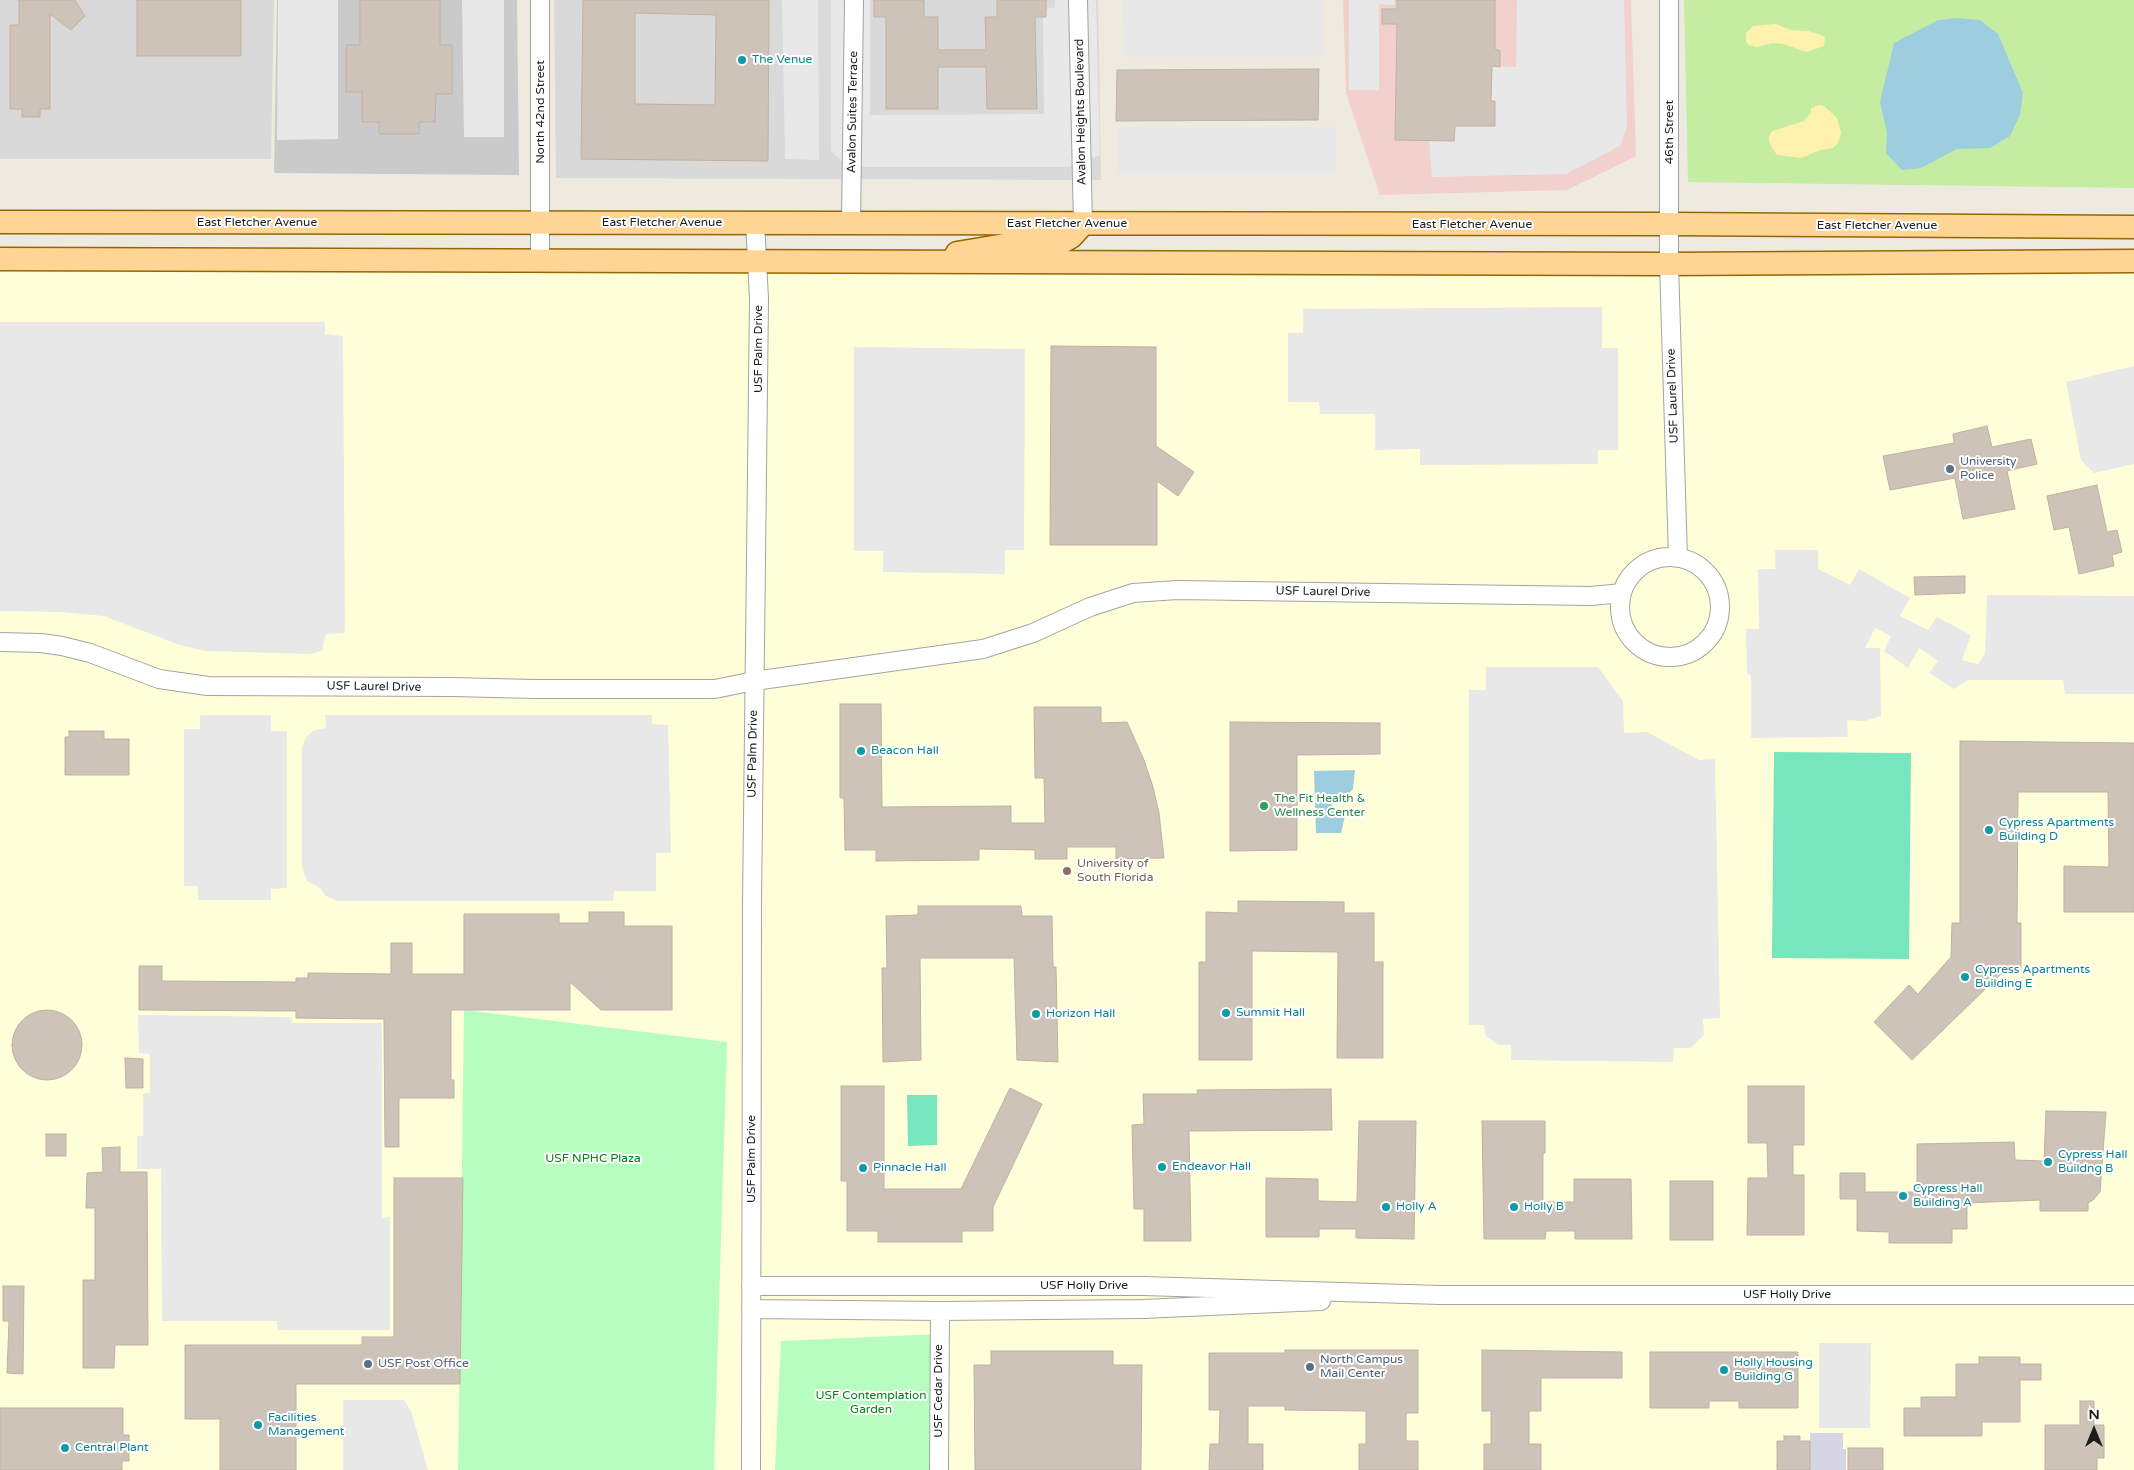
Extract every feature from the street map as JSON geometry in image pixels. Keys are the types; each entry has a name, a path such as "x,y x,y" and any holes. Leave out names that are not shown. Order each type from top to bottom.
{"main road":[{"name":"East Fletcher Avenue","path":"0,222 1669,224 2134,227"},
{"path":"917,263 964,251 1012,244 1058,244 1071,237 1083,224"},
{"path":"0,260 1669,264 2134,261"}],"street":[{"name":"North 42nd Street","path":"540,0 540,261"},
{"name":"Avalon Suites Terrace","path":"851,224 854,0"},
{"name":"Avalon Heights Boulevard","path":"1078,0 1083,224"},
{"name":"46th Street","path":"1669,0 1669,264"},
{"name":"USF Palm Drive","path":"751,1286 754,681 759,319 755,222"},
{"name":"USF Laurel Drive","path":"1669,264 1678,558"},
{"path":"1661,558 1678,558 1694,563 1706,573 1715,586 1720,601 1719,617 1714,632 1703,645 1690,653 1674,657 1658,656 1642,649 1630,638 1622,623 1619,606 1622,593 1632,574 1645,563 1661,558"},
{"name":"USF Laurel Drive","path":"0,642 41,643 62,646 90,653 159,679 208,686 715,689 754,681 984,649 1033,633 1090,607 1133,593 1177,590 1591,596 1622,593"},
{"path":"751,1286 751,1470"},
{"name":"USF Holly Drive","path":"751,1286 1152,1286 1440,1295 2134,1295"},
{"name":"USF Holly Drive","path":"751,1309 940,1311 1168,1309 1440,1295"},
{"name":"USF Cedar Drive","path":"939,1470 940,1311"}],"shaded area":[{"path":"0,0 274,0 271,159 0,159"},
{"path":"277,0 517,0 519,175 274,173"},
{"path":"278,0 338,0 338,139 277,140"},
{"path":"462,0 504,0 504,137 464,137"},
{"path":"554,0 1098,0 1101,180 556,178"},
{"path":"782,0 818,0 819,160 785,159"},
{"path":"831,0 870,0 870,115 1044,114 1043,10 1055,7 1055,0 1096,0 1100,155 1067,167 848,167 831,151"},
{"path":"1122,0 1324,0 1324,57 1123,57"},
{"path":"1343,0 1631,0 1636,156 1567,190 1380,195 1346,93"},
{"path":"1349,0 1394,0 1395,5 1379,4 1379,90 1349,90"},
{"path":"1517,0 1624,0 1627,127 1620,146 1566,174 1432,177 1429,140 1454,141 1455,126 1495,126 1495,102 1491,101 1492,66 1516,67"},
{"path":"1118,127 1335,127 1335,174 1118,174"},
{"name":"University of South Florida","path":"0,270 2134,273 2134,1470 0,1470"},
{"path":"1602,307 1602,348 1618,348 1618,450 1598,450 1598,464 1420,465 1420,449 1375,450 1375,414 1320,414 1319,402 1288,402 1288,333 1303,333 1303,309"},
{"path":"0,322 325,322 325,334 343,336 345,633 326,634 322,650 312,654 205,651 180,645 104,616 59,612 0,611"},
{"path":"854,347 1025,349 1024,550 1005,550 1005,574 883,572 883,551 854,551"},
{"path":"2134,366 2134,464 2094,473 2081,460 2066,382"},
{"path":"1775,550 1818,550 1818,569 1850,585 1859,569 1910,598 1900,616 1928,630 1937,617 1971,635 1962,660 1978,664 1985,654 1987,595 2134,596 2134,694 2065,694 2063,680 1968,680 1954,689 1929,673 1938,661 1919,648 1908,668 1884,651 1891,636 1875,628 1865,648 1880,648 1881,716 1865,721 1847,720 1848,737 1751,738 1751,675 1747,674 1746,629 1759,629 1758,569 1775,569"},
{"path":"1486,667 1598,667 1623,701 1624,733 1647,732 1699,760 1715,759 1720,1018 1703,1019 1704,1035 1690,1048 1674,1048 1673,1062 1511,1060 1511,1045 1498,1045 1485,1035 1484,1025 1469,1025 1469,690 1486,690"},
{"path":"200,715 271,715 271,731 287,731 287,888 271,889 271,900 198,900 198,886 184,886 184,729 200,729"},
{"path":"325,715 652,715 652,724 668,725 671,853 656,853 656,891 614,891 613,901 338,901 326,896 320,888 307,881 302,867 302,748 306,737 314,730 326,728"},
{"path":"138,1015 292,1017 292,1023 382,1023 382,1218 390,1217 390,1330 278,1330 277,1321 162,1321 161,1169 137,1169 137,1136 143,1136 143,1094 150,1093 150,1054 139,1053"},
{"path":"1819,1343 1871,1343 1870,1428 1819,1428"},
{"path":"343,1400 404,1400 411,1411 428,1470 343,1470"},
{"path":"1810,1433 1843,1433 1843,1449 1846,1449 1846,1470 1810,1470"}],"green space":[{"path":"1684,0 2134,0 2134,188 1688,182"},
{"path":"1774,752 1911,753 1909,959 1772,958"},
{"name":"USF NPHC Plaza","path":"464,1010 727,1042 714,1470 458,1470"},
{"path":"907,1095 937,1095 937,1145 908,1146"},
{"name":"USF Contemplation Garden","path":"940,1334 937,1470 775,1470 781,1341"}],"sand":[{"path":"1776,24 1791,30 1808,31 1825,37 1824,46 1807,52 1783,44 1773,43 1757,47 1746,42 1746,33 1753,26"},
{"path":"1818,105 1824,106 1837,118 1841,133 1838,143 1833,148 1820,150 1801,158 1777,155 1769,141 1772,131 1804,121 1811,113 1811,109"}],"water":[{"path":"1957,18 1980,20 1998,34 2023,93 2020,115 2010,136 1990,148 1957,149 1921,168 1902,170 1886,153 1887,133 1880,102 1894,43 1938,20"},
{"path":"1355,770 1353,789 1348,795 1339,794 1333,796 1331,803 1334,810 1345,816 1341,833 1316,833 1314,771"}],"building":[{"path":"19,0 75,0 85,16 71,30 50,14 50,109 40,109 40,117 22,117 22,109 10,109 10,25 19,25"},
{"path":"137,0 241,0 241,56 137,56"},
{"path":"360,0 440,0 440,45 452,45 452,94 436,94 435,122 419,122 419,134 379,134 379,122 362,122 362,92 346,92 346,45 360,45"},
{"name":"The Venue","path":"583,0 769,0 768,161 581,159","holes":["635,13 716,15 715,105 635,104"]},
{"path":"874,0 924,0 924,17 938,17 938,50 986,50 985,17 997,17 997,0 1046,0 1046,17 1035,17 1037,109 987,109 986,67 938,67 938,109 886,109 886,17 874,17"},
{"path":"1397,0 1495,0 1495,49 1500,51 1500,67 1492,66 1491,101 1495,101 1495,126 1455,126 1454,141 1395,140 1397,24 1382,24 1382,9 1397,9"},
{"path":"1319,69 1318,120 1116,121 1117,70"},
{"path":"1051,346 1156,347 1156,446 1194,472 1178,496 1157,481 1157,545 1050,545"},
{"name":"University Police","path":"1987,426 1992,447 2031,439 2037,464 2007,471 2015,509 1963,519 1955,478 1890,490 1883,456 1954,443 1953,434"},
{"path":"2097,485 2107,532 2117,530 2122,552 2112,555 2114,566 2079,574 2069,527 2054,530 2047,496"},
{"path":"1965,576 1965,593 1915,595 1914,577"},
{"path":"840,704 881,704 882,807 1011,806 1011,823 1045,823 1044,778 1035,778 1034,707 1101,707 1101,723 1127,722 1144,760 1159,813 1164,858 1116,859 1116,847 1067,847 1067,859 1035,859 1035,850 979,849 979,860 876,861 876,850 845,850 844,798 840,798"},
{"name":"The Fit Health & Wellness Center","path":"1230,722 1380,723 1380,754 1297,755 1297,850 1230,851"},
{"path":"69,731 104,731 104,739 129,739 129,775 65,775 65,737 69,737"},
{"path":"1960,741 2134,743 2134,912 2064,912 2064,866 2109,867 2108,792 2018,792 2017,923 2021,923 2021,969 2006,969 1912,1060 1874,1022 1909,985 1918,994 1951,957 1952,923 1960,923"},
{"name":"Summit Hall","path":"1238,901 1344,902 1344,913 1374,913 1374,962 1383,962 1383,1058 1337,1058 1338,952 1252,951 1252,1060 1199,1060 1199,962 1206,962 1206,912 1238,913"},
{"name":"Horizon Hall","path":"918,906 1021,906 1022,916 1052,916 1053,967 1056,967 1058,1062 1017,1060 1014,958 920,958 921,1060 883,1062 882,968 887,968 886,916 918,915"},
{"path":"589,912 624,912 624,926 672,926 672,1010 601,1010 570,982 570,1010 451,1010 451,1080 454,1080 454,1098 399,1098 399,1147 385,1147 384,1019 296,1018 296,1011 139,1010 139,966 162,966 162,981 296,982 296,978 308,978 308,973 391,974 391,943 412,943 412,974 464,974 464,914 559,914 559,923 589,923"},
{"path":"47,1010 60,1013 72,1020 79,1032 82,1045 79,1058 72,1070 60,1077 47,1080 34,1077 22,1070 15,1058 12,1045 15,1032 22,1020 34,1013"},
{"path":"125,1058 143,1059 143,1088 126,1088"},
{"name":"Pinnacle Hall","path":"841,1086 884,1086 884,1189 961,1189 1010,1088 1042,1104 993,1207 993,1231 962,1231 962,1242 878,1242 878,1231 847,1231 847,1181 841,1181"},
{"path":"1748,1086 1804,1086 1804,1145 1793,1145 1793,1175 1804,1175 1804,1235 1747,1235 1748,1178 1768,1178 1767,1143 1748,1143"},
{"name":"Endeavor Hall","path":"1331,1089 1332,1130 1189,1131 1191,1241 1144,1241 1144,1209 1134,1209 1132,1125 1144,1124 1143,1094 1198,1094 1197,1090"},
{"path":"2046,1111 2106,1112 2100,1192 2088,1203 2088,1211 2040,1211 2040,1200 1967,1203 1967,1229 1952,1229 1952,1243 1889,1243 1889,1232 1857,1231 1857,1199 1840,1199 1840,1173 1865,1173 1865,1192 1917,1192 1917,1144 2014,1142 2015,1160 2044,1161"},
{"name":"Holly A","path":"1359,1121 1416,1121 1414,1239 1356,1238 1356,1229 1319,1229 1319,1237 1266,1237 1266,1178 1318,1179 1318,1201 1357,1202"},
{"name":"Holly B","path":"1482,1121 1545,1121 1543,1202 1574,1202 1574,1179 1631,1179 1632,1239 1575,1239 1575,1231 1546,1231 1545,1239 1484,1239"},
{"path":"46,1134 66,1134 66,1156 46,1156"},
{"path":"120,1147 120,1172 147,1172 148,1345 115,1345 114,1368 83,1368 83,1280 95,1280 95,1208 86,1208 87,1173 103,1172 102,1148"},
{"path":"394,1178 463,1178 460,1384 296,1384 296,1470 220,1470 220,1419 185,1419 185,1345 362,1345 362,1337 394,1337"},
{"path":"1670,1181 1713,1181 1713,1240 1670,1240"},
{"path":"3,1286 24,1286 23,1374 7,1373 9,1321 3,1321"},
{"path":"1285,1350 1418,1350 1418,1413 1406,1413 1406,1441 1418,1441 1418,1470 1359,1470 1359,1444 1366,1444 1366,1411 1285,1410 1285,1406 1248,1406 1248,1444 1263,1444 1263,1470 1209,1470 1210,1444 1219,1444 1220,1410 1209,1410 1209,1353 1285,1353"},
{"path":"1482,1350 1622,1352 1622,1378 1541,1378 1541,1411 1529,1411 1529,1444 1541,1444 1541,1470 1484,1470 1484,1444 1491,1444 1491,1411 1482,1411"},
{"path":"991,1351 1113,1351 1113,1365 1142,1365 1141,1470 975,1470 974,1365 991,1365"},
{"name":"Holly Housing Building G","path":"1650,1352 1798,1352 1798,1408 1739,1408 1739,1401 1709,1401 1709,1408 1650,1408"},
{"path":"1979,1357 2020,1357 2020,1364 2041,1364 2041,1380 2020,1380 2020,1422 1982,1422 1982,1436 1904,1436 1904,1408 1921,1408 1921,1397 1956,1397 1956,1364 1979,1364"},
{"path":"2080,1401 2094,1401 2094,1425 2104,1425 2104,1458 2097,1458 2097,1470 2045,1470 2045,1425 2080,1425"},
{"name":"Central Plant","path":"0,1408 123,1408 123,1435 129,1435 129,1461 122,1461 122,1470 0,1470"},
{"path":"1784,1436 1800,1436 1800,1441 1810,1441 1810,1470 1777,1470 1777,1441 1784,1441"},
{"path":"1848,1448 1883,1448 1883,1470 1848,1470"}],"place":[{"name":"The Venue","path":"742,60"},
{"name":"University Police","path":"1950,469"},
{"name":"Beacon Hall","path":"861,751"},
{"name":"The Fit Health & Wellness Center","path":"1264,806"},
{"name":"Cypress Apartments Building D","path":"1989,830"},
{"name":"University of South Florida","path":"1067,871"},
{"name":"Cypress Apartments Building E","path":"1965,977"},
{"name":"Summit Hall","path":"1226,1013"},
{"name":"Horizon Hall","path":"1036,1014"},
{"name":"Cypress Hall Buildng B","path":"2048,1162"},
{"name":"Endeavor Hall","path":"1162,1167"},
{"name":"Pinnacle Hall","path":"863,1168"},
{"name":"Cypress Hall Building A","path":"1903,1196"},
{"name":"Holly A","path":"1386,1207"},
{"name":"Holly B","path":"1514,1207"},
{"name":"USF Post Office","path":"368,1364"},
{"name":"North Campus Mail Center","path":"1310,1367"},
{"name":"Holly Housing Building G","path":"1724,1370"},
{"name":"Facilities Management","path":"258,1425"},
{"name":"Central Plant","path":"65,1448"}]}
